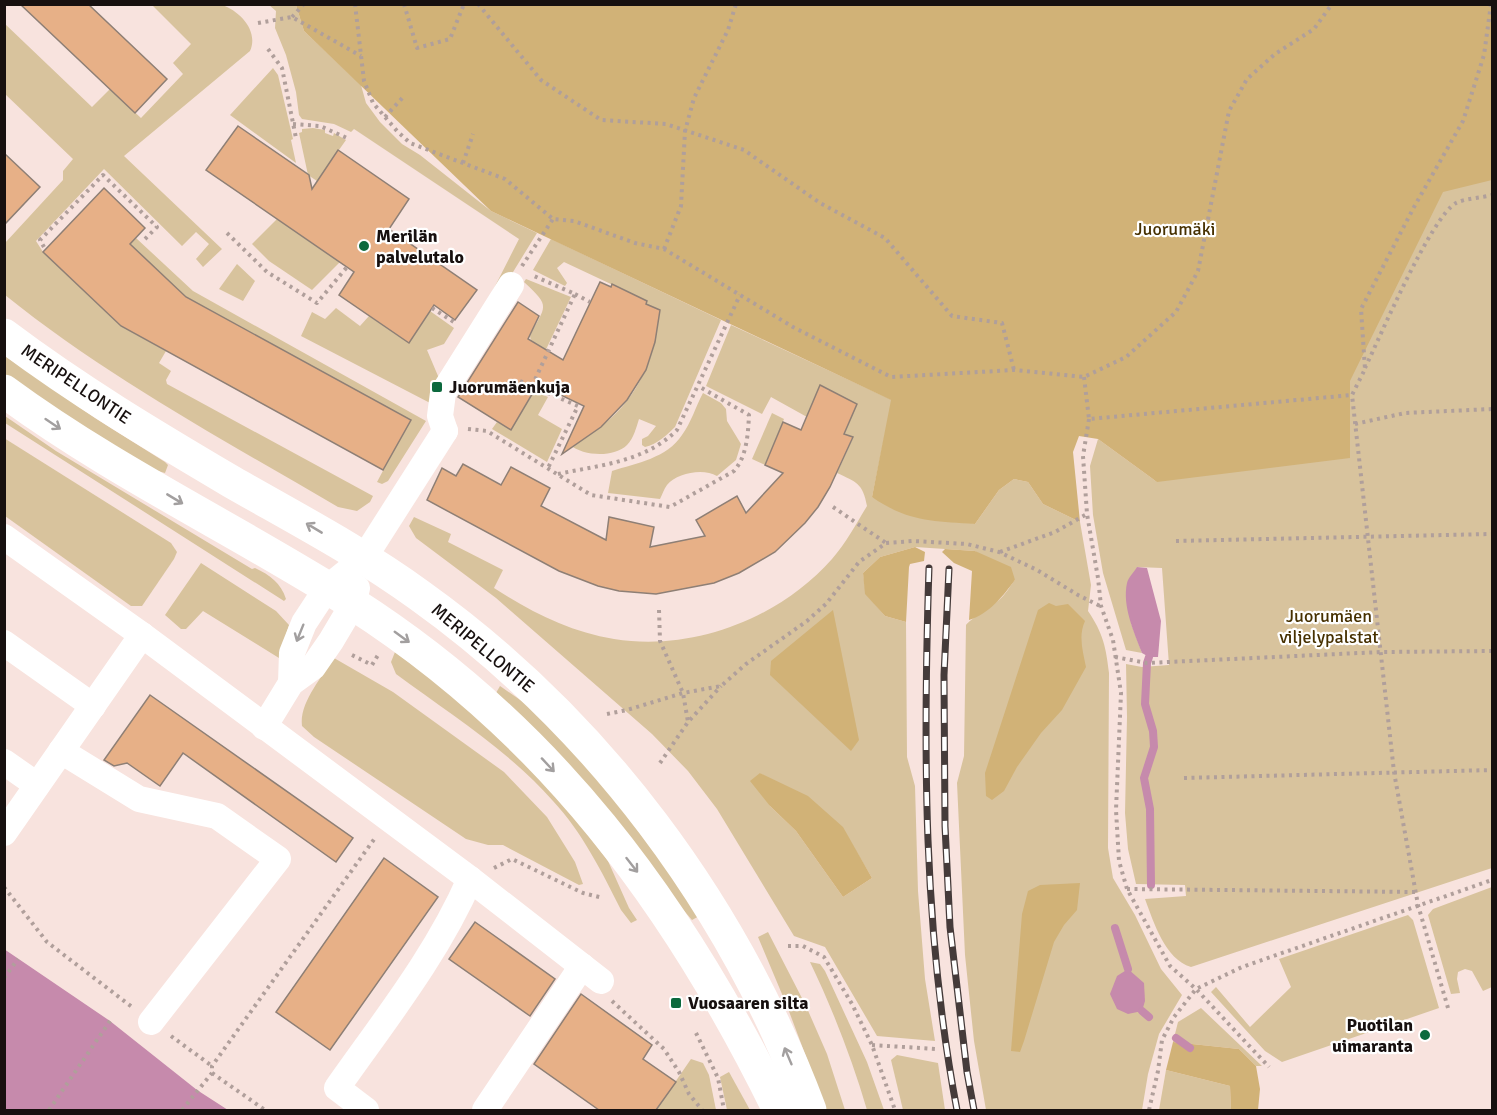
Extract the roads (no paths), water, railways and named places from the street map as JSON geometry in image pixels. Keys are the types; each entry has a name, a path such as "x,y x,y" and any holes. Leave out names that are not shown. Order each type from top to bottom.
{"main road":[{"name":"MERIPELLONTIE","path":"4,335 111,410 364,558 418,594 473,636 561,716 621,782 667,841 721,926 783,1043 810,1110"},
{"path":"4,391 75,440 340,596 441,666 485,703 532,748 589,809 639,873 690,948 735,1024 779,1110"}],"street":[{"path":"264,727 291,683 313,667 340,596 453,430 440,416 442,393 516,277"},
{"path":"4,537 142,635 470,879 591,973 485,1110"},
{"path":"4,833 142,635"},
{"path":"4,643 93,706"},
{"path":"61,752 139,799 217,816 278,859 151,1022"},
{"path":"4,762 38,785"},
{"path":"366,1110 337,1088 420,969 458,908 470,879"}],"waterway":[{"path":"1149,657 1145,704 1153,731 1154,747 1144,778 1150,809 1151,885"},
{"path":"1115,928 1128,969"},
{"path":"1142,1011 1149,1017"},
{"path":"1176,1038 1190,1048"}],"railway":[{"path":"929,568 926,704 928,840 937,976 957,1110"},
{"path":"949,569 944,675 945,826 950,927 967,1072 974,1110"}],"place":[{"name":"Merilän palvelutalo","path":"364,246"},
{"name":"Juorumäenkuja","path":"437,387"},
{"name":"Vuosaaren silta","path":"676,1003"},
{"name":"Puotilan uimaranta","path":"1425,1035"}],"park label":[{"name":"Juorumäki","path":"1175,229"},
{"name":"Juorumäen viljelypalstat","path":"1329,626"}]}
